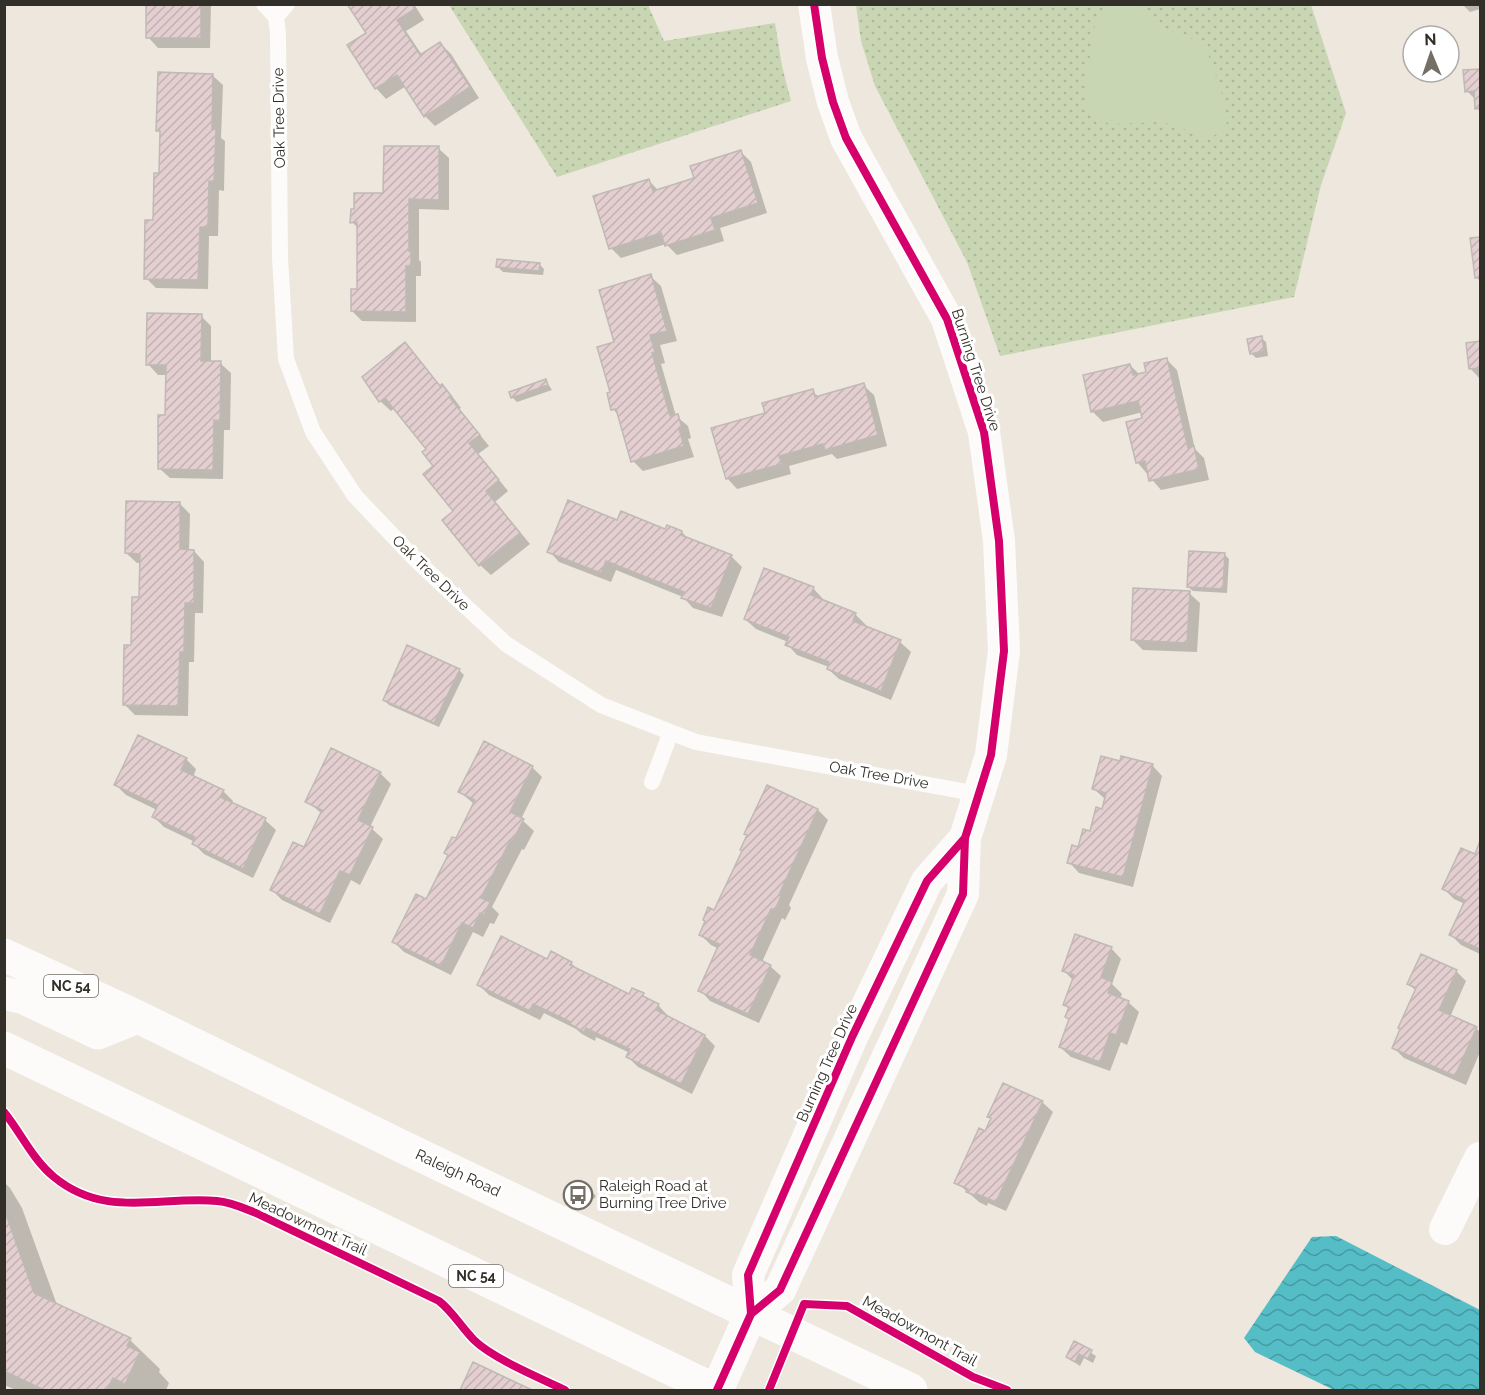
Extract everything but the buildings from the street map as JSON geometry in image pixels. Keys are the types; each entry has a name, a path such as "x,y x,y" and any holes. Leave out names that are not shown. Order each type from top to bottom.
{"main road":[{"name":"Raleigh Road","path":"4,955 138,1017 911,1390"},
{"path":"4,993 24,998 98,1033 138,1017"},
{"name":"NC 54","path":"4,1048 716,1390"},
{"name":"Burning Tree Drive","path":"716,1390 751,1314"}],"street":[{"name":"Burning Tree Drive","path":"751,1314 748,1275 852,1037 927,881 965,838 991,754 1004,651 999,541 984,432 947,319 846,138 833,102 822,58 814,4"},
{"path":"1445,1229 1480,1160"}],"lane":[{"name":"Oak Tree Drive","path":"264,4 281,11 278,33 280,258 286,359 313,432 355,496 417,561 506,644 601,705 696,742 978,794"},
{"path":"652,782 671,732"}],"green space":[{"path":"449,5 648,5 664,41 775,23 791,101 557,177"},
{"path":"856,5 1311,5 1346,113 1321,185 1294,297 1000,356 967,262 875,86 861,41"},
{"path":"1110,5 1133,5 1163,27 1195,40 1204,47 1215,72 1227,116 1226,125 1222,131 1206,137 1163,122 1111,124 1101,121 1093,114 1087,105 1084,93 1095,24 1099,15"}],"water":[{"path":"1336,1236 1480,1310 1480,1390 1334,1390 1255,1352 1244,1338 1312,1237"}],"cycle path":[{"path":"717,1390 751,1314 780,1290 963,894 965,838 991,755 1004,651 999,541 984,432 947,319 846,138 833,102 822,58 814,4"},
{"path":"751,1314 748,1275 852,1037 927,881 965,838"},
{"name":"Meadowmont Trail","path":"4,1112 40,1163 54,1177 73,1190 112,1202 195,1200 222,1202 256,1213 439,1301 482,1347 565,1390"},
{"name":"Meadowmont Trail","path":"769,1390 804,1304 847,1306 973,1377 1007,1390"}],"place":[{"name":"Raleigh Road at Burning Tree Drive","path":"578,1195"}]}
